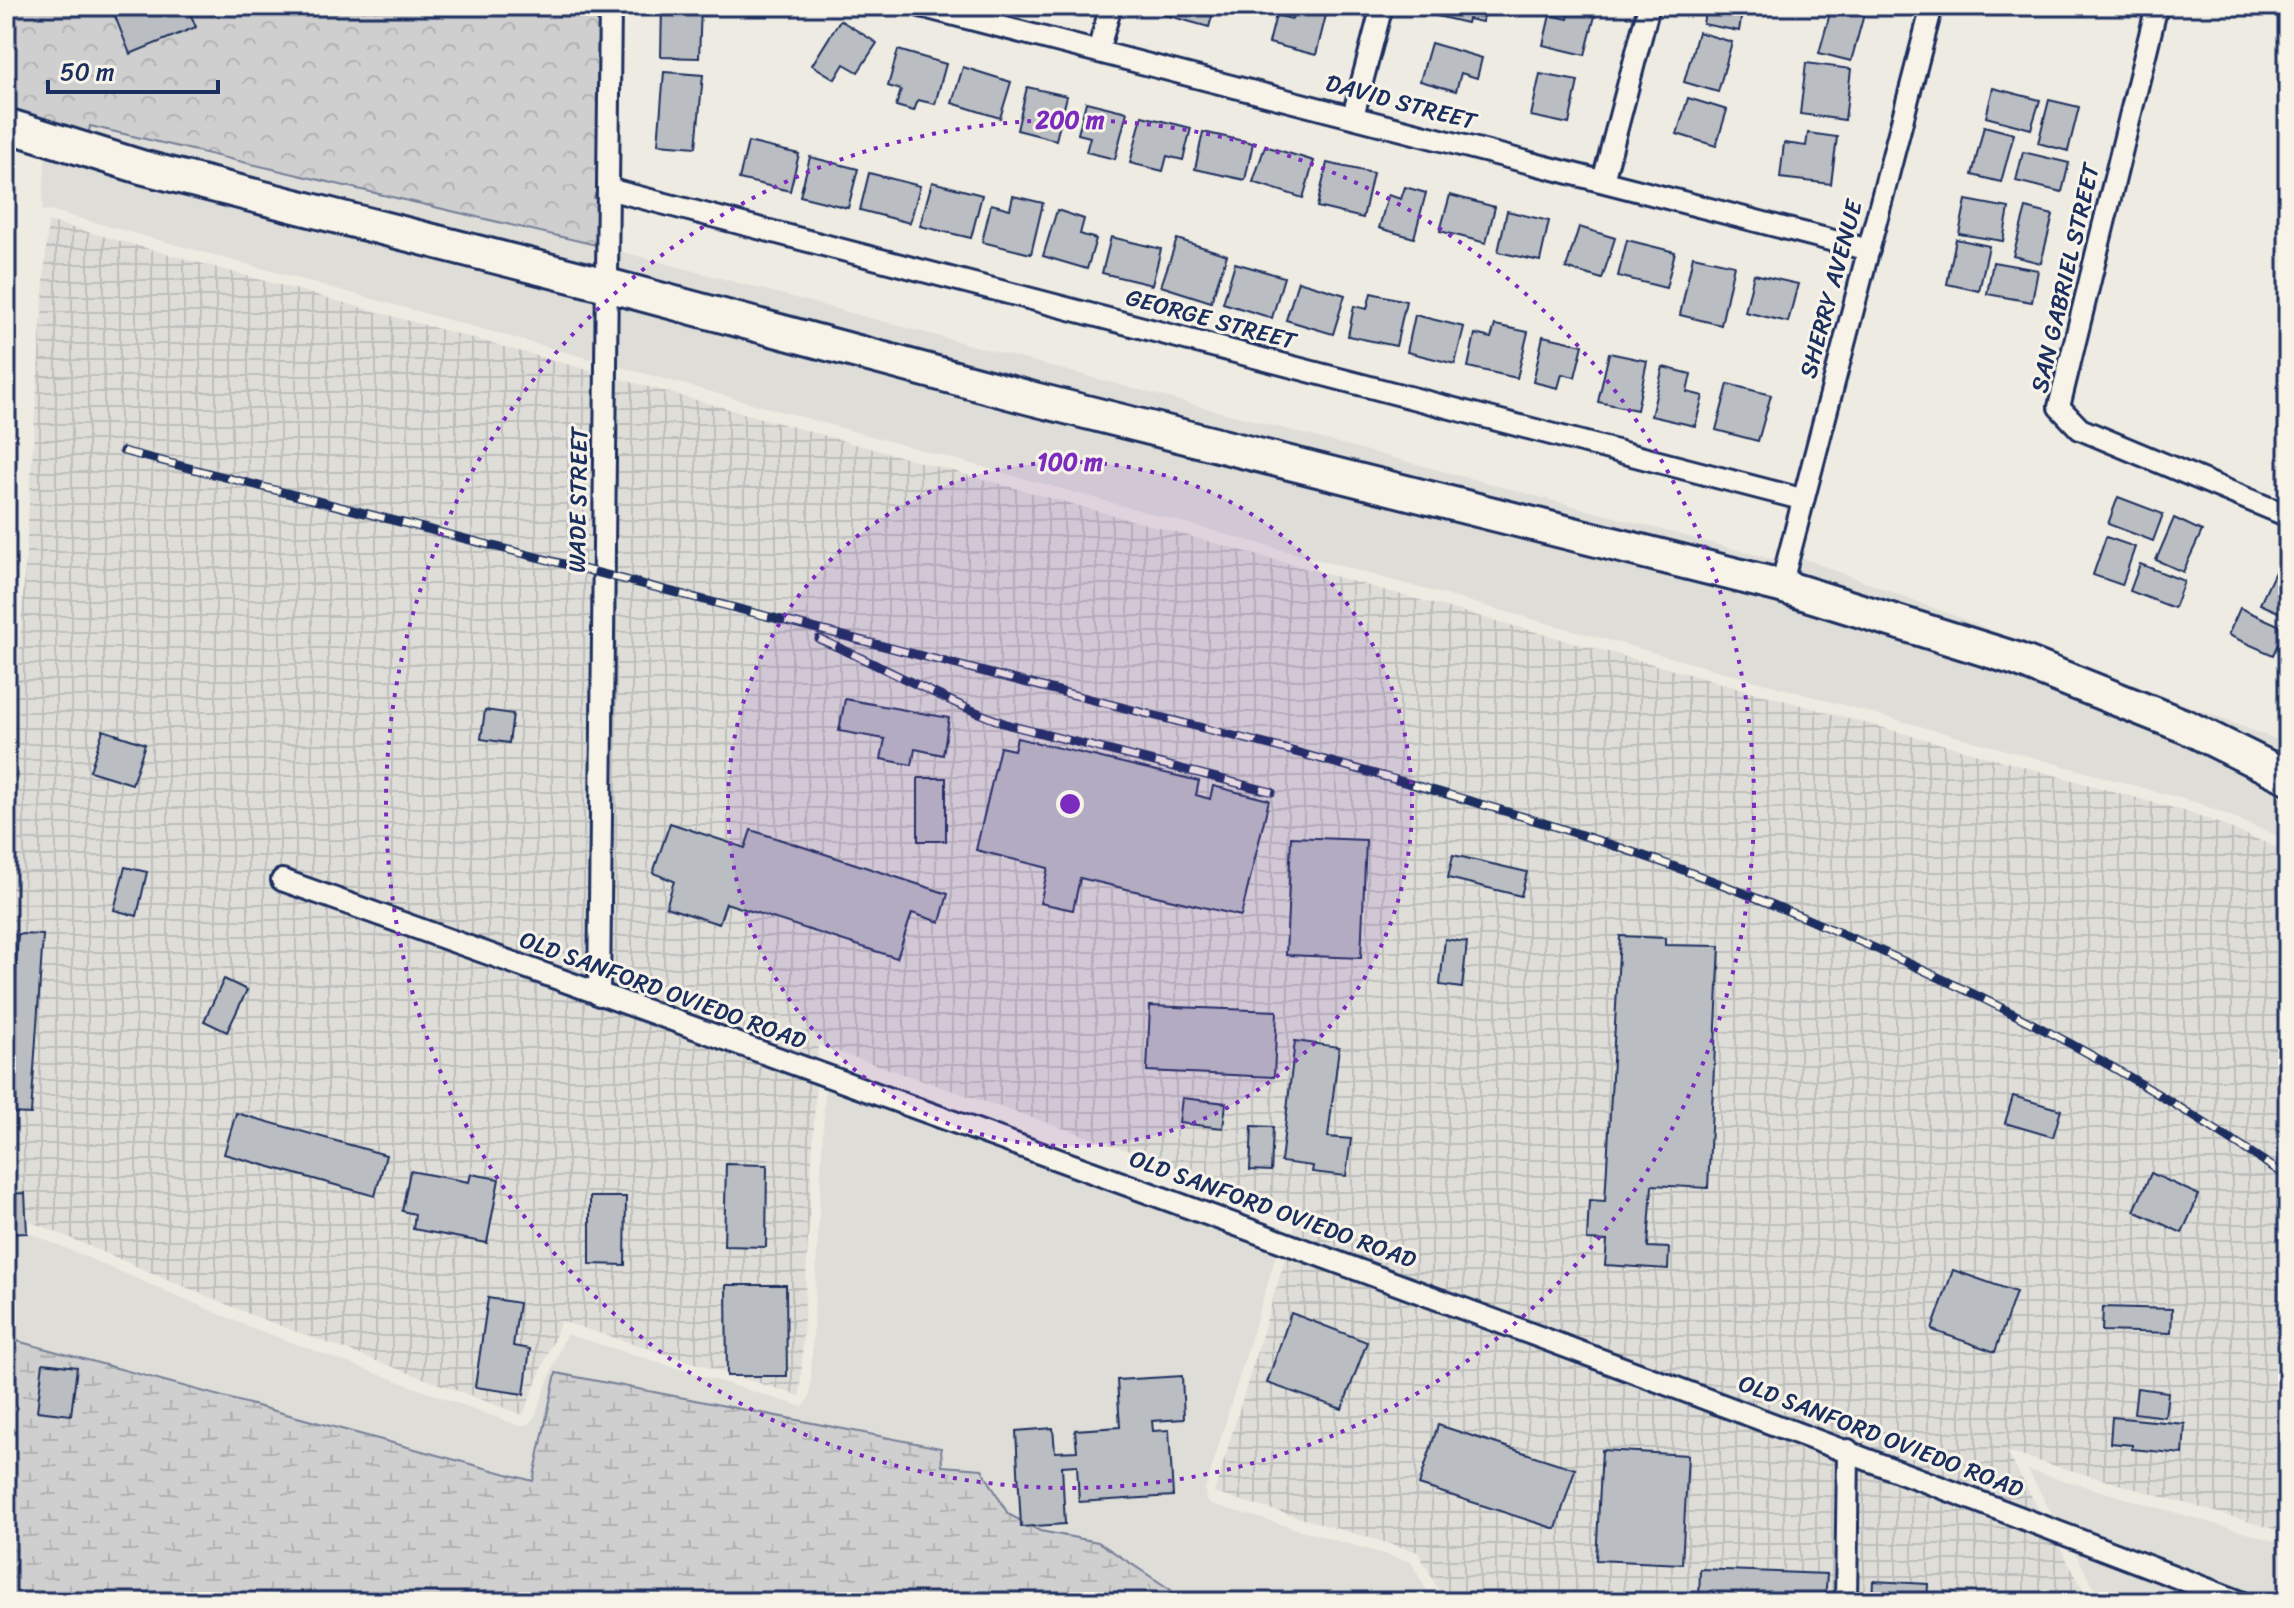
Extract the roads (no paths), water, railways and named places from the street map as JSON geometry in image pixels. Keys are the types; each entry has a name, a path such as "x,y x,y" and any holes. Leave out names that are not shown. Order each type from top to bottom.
{"main road":[{"path":"6,125 141,167 607,285 1030,398 1781,586 2016,659 2187,727 2288,777"}],"street":[{"name":"WADE STREET","path":"599,995 610,6"},
{"name":"DAVID STREET","path":"920,6 1869,250"},
{"path":"1098,51 1111,6"},
{"path":"1353,116 1382,6"},
{"path":"1603,181 1649,6"},
{"name":"SHERRY AVENUE","path":"1781,586 1801,499 1932,6"},
{"name":"SAN GABRIEL STREET","path":"2157,6 2059,407 2080,429 2288,516"},
{"name":"GEORGE STREET","path":"608,189 1801,499"},
{"name":"OLD SANFORD OVIEDO ROAD","path":"282,880 1189,1205 1848,1450 2241,1602"},
{"path":"1846,1602 1848,1450"}],"railway":[{"path":"123,451 1277,747 1585,836 1766,902 1985,1000 2115,1069 2288,1177"},
{"path":"819,639 1009,725 1272,792"}]}
